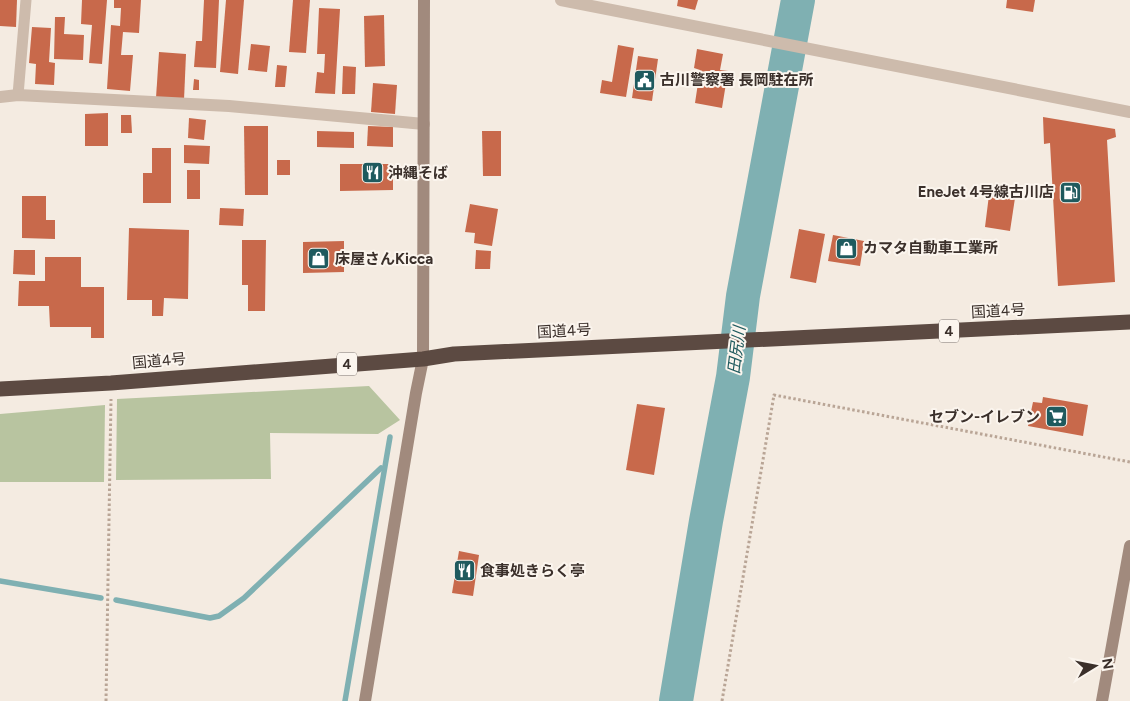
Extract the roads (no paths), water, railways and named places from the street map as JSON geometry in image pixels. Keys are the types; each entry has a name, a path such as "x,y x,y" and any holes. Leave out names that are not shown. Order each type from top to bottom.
{"highway":[{"name":"国道4号","path":"0,389 111,383 423,359 454,354 1130,322"}],"street":[{"path":"365,701 423,359 424,0"},
{"path":"561,0 1130,112"},
{"path":"0,97 18,95 229,106 424,124"},
{"path":"1102,701 1130,546"}],"lane":[{"path":"18,95 26,0"}],"waterway":[{"name":"田尻川","path":"676,701 706,521 733,377 743,296 798,0"},
{"path":"345,701 390,437"},
{"path":"116,600 210,618 219,616 244,598 381,468"},
{"path":"0,581 101,598"}],"place":[{"name":"古川警察署 長岡駐在所","path":"644,80"},
{"name":"沖縄そば","path":"372,173"},
{"name":"EneJet 4号線古川店","path":"1070,192"},
{"name":"カマタ自動車工業所","path":"847,248"},
{"name":"床屋さんKicca","path":"319,259"},
{"name":"セブン-イレブン","path":"1056,417"},
{"name":"食事処きらく亭","path":"464,571"}]}
